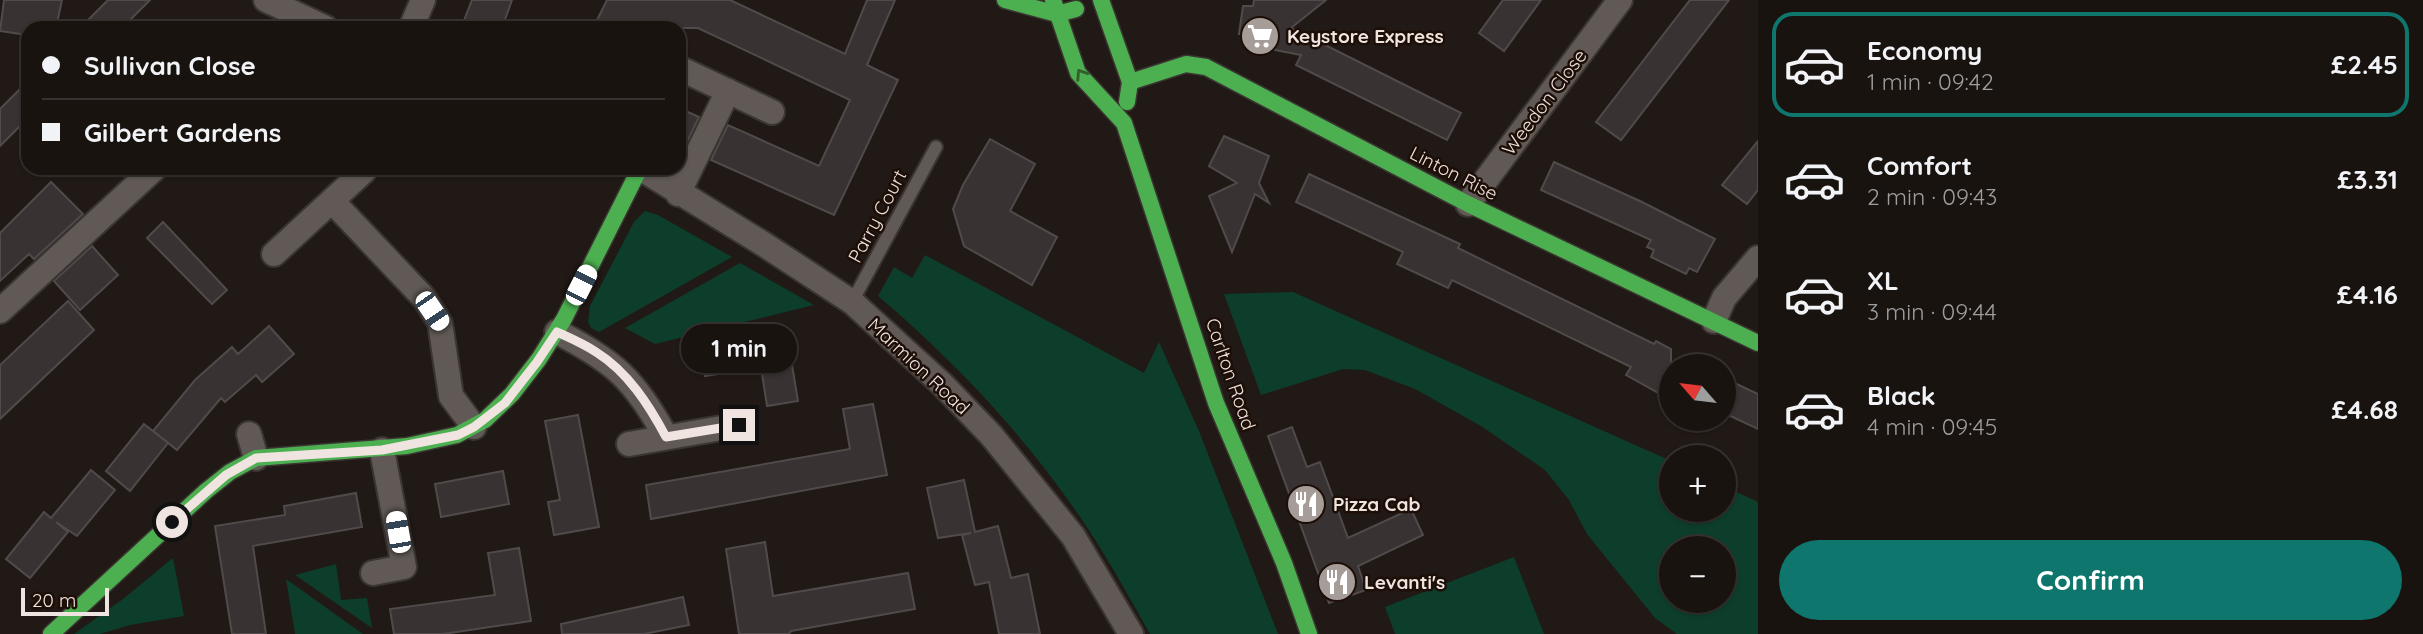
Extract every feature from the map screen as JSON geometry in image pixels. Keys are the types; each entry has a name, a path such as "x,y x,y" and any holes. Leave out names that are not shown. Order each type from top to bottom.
{"street":[{"path":"266,0 306,21"},
{"path":"414,21 423,0"},
{"path":"1005,0 1055,7 1105,1"},
{"name":"Weedon Close","path":"1468,204 1620,0"},
{"name":"Carlton Road","path":"1105,1 1130,82 1124,123"},
{"name":"Carlton Road","path":"1055,7 1078,73 1124,123 1216,403 1284,563 1309,634"},
{"name":"Linton Rise","path":"1130,82 1186,64 1206,67 1468,204 1758,342"},
{"path":"686,71 772,112"},
{"path":"678,194 728,91"},
{"path":"0,311 147,175"},
{"path":"274,254 360,175"},
{"path":"51,634 226,475 256,458 382,450 458,435 474,427 505,403 557,332 636,175"},
{"name":"Marmion Road","path":"650,175 852,302 943,384 991,435 1073,536 1126,632"},
{"path":"332,201 424,298 440,323 451,396 474,427"},
{"path":"1714,321 1724,298 1758,258"},
{"path":"557,332 597,352 620,371 650,408 666,437"},
{"path":"629,444 739,425"},
{"path":"249,434 256,458"},
{"path":"373,573 404,567 382,450"}],"lane":[{"name":"Parry Court","path":"852,302 936,147"}],"green space":[{"path":"645,211 658,215 732,257 599,332 591,328 588,322 590,306 634,222"},
{"path":"925,255 1144,373 1159,342 1199,431 1278,634 1150,634 1079,515 1028,447 971,383 878,296 894,267 912,278"},
{"path":"740,263 814,305 655,344 625,328"},
{"path":"1293,292 1659,456 1659,522 1736,522 1736,492 1758,502 1758,634 1677,634 1655,618 1587,534 1569,500 1545,470 1481,426 1415,389 1365,370 1343,369 1261,395 1224,294"},
{"path":"1514,557 1544,634 1395,634 1385,607"},
{"path":"173,558 184,616 130,625 100,634 74,634 123,599"},
{"path":"336,564 341,600 367,598 372,628 295,575"},
{"path":"286,579 363,634 295,634"}],"building":[{"path":"4,0 62,0 58,21 21,21 21,34 0,31"},
{"path":"108,0 150,0 129,21 87,21"},
{"path":"472,0 512,0 504,21 464,21"},
{"path":"607,0 730,0 845,54 867,0 895,0 867,65 898,80 834,215 711,160 728,125 819,166 850,100 698,28 686,28 686,21 596,21"},
{"path":"1254,0 1326,0 1291,28 1461,113 1447,140 1296,65 1301,55 1244,44 1245,34 1239,34 1243,6 1253,6"},
{"path":"1503,0 1541,0 1504,51 1479,33"},
{"path":"1690,0 1729,0 1621,140 1596,122"},
{"path":"21,88 21,125 0,146 0,109"},
{"path":"686,111 699,117 686,144"},
{"path":"1224,136 1269,156 1259,183 1269,203 1255,194 1232,252 1209,196 1237,183 1209,166"},
{"path":"990,139 1035,164 1010,211 1057,237 1032,285 964,246 953,209 963,185"},
{"path":"1758,141 1758,190 1747,204 1722,185"},
{"path":"1554,162 1715,239 1697,272 1689,268 1686,274 1651,257 1654,250 1647,247 1651,240 1541,190"},
{"path":"1309,174 1460,244 1458,248 1654,344 1656,341 1671,349 1671,354 1659,354 1659,393 1626,375 1631,367 1452,280 1448,288 1397,264 1403,252 1296,202"},
{"path":"51,182 83,214 34,259 29,254 0,281 0,233"},
{"path":"163,222 227,290 212,304 147,238"},
{"path":"92,246 118,275 80,310 54,281"},
{"path":"68,301 94,330 0,419 0,365"},
{"path":"269,326 294,354 262,382 256,375 225,402 221,398 177,450 153,431 195,380 232,347 238,354"},
{"path":"786,329 798,401 767,406 761,367 705,376 699,344"},
{"path":"1736,384 1758,394 1758,429 1736,419"},
{"path":"873,404 887,475 651,519 646,485 850,449 843,409"},
{"path":"578,415 599,527 554,535 548,502 560,500 545,421"},
{"path":"144,424 168,443 130,491 106,471"},
{"path":"1292,427 1307,467 1320,462 1348,538 1411,509 1423,535 1358,566 1366,590 1329,603 1268,436"},
{"path":"91,470 115,490 77,536 56,522 68,532 30,578 6,559 44,512 51,518"},
{"path":"503,471 509,504 441,517 435,484"},
{"path":"964,480 975,532 998,526 1011,578 1028,574 1040,634 999,634 989,582 975,585 962,535 971,533 938,538 927,488"},
{"path":"356,493 362,527 253,546 266,634 232,634 215,526 285,515 284,506"},
{"path":"765,542 773,596 908,573 915,609 791,631 789,634 739,634 726,549"},
{"path":"519,548 531,621 443,634 394,634 390,609 495,595 488,553"},
{"path":"683,597 689,625 644,634 562,634 561,624"}],"traffic: fast":[{"path":"1005,0 1057,14 1076,9"},
{"path":"1053,0 1078,73 1124,123 1216,403 1284,563 1309,634"},
{"path":"1101,0 1130,82 1127,102"},
{"path":"1130,82 1186,64 1206,67 1468,204 1758,343"},
{"path":"51,634 206,491 230,472 256,458 407,446 457,435 485,420 512,394 539,359 564,319 636,175"}],"place":[{"name":"Keystore Express","path":"1260,36"},
{"name":"Pizza Cab","path":"1306,504"},
{"name":"Levanti's","path":"1337,582"}],"route":[{"path":"172,522 226,475 256,458 382,450 458,435 474,427 505,403 557,332 597,352 620,371 650,408 666,437 739,425"}]}
